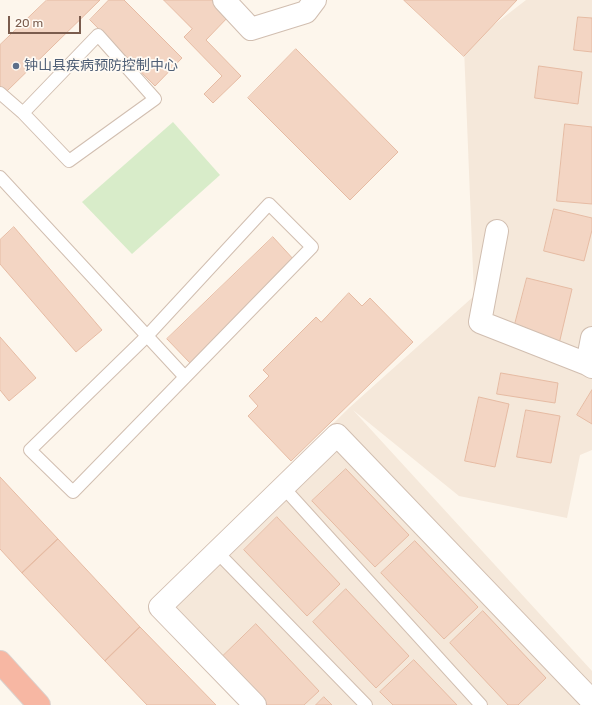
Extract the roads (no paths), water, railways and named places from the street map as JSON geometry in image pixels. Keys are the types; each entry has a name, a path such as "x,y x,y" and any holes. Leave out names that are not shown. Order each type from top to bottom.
{"highway":[{"path":"0,662 39,705"}],"street":[{"path":"224,0 251,29 306,12 316,0"},
{"path":"497,231 480,322 590,365 592,338"},
{"path":"255,705 160,607 337,435 592,701"}],"lane":[{"path":"0,93 23,113 69,161 155,99 98,35 23,113"},
{"path":"0,177 185,377"},
{"path":"270,204 312,246 185,377 72,492 30,450 147,336 270,204"},
{"path":"283,487 481,705"},
{"path":"217,552 366,705"}],"place":[{"name":"钟山县疾病预防控制中心","path":"16,66"}]}
